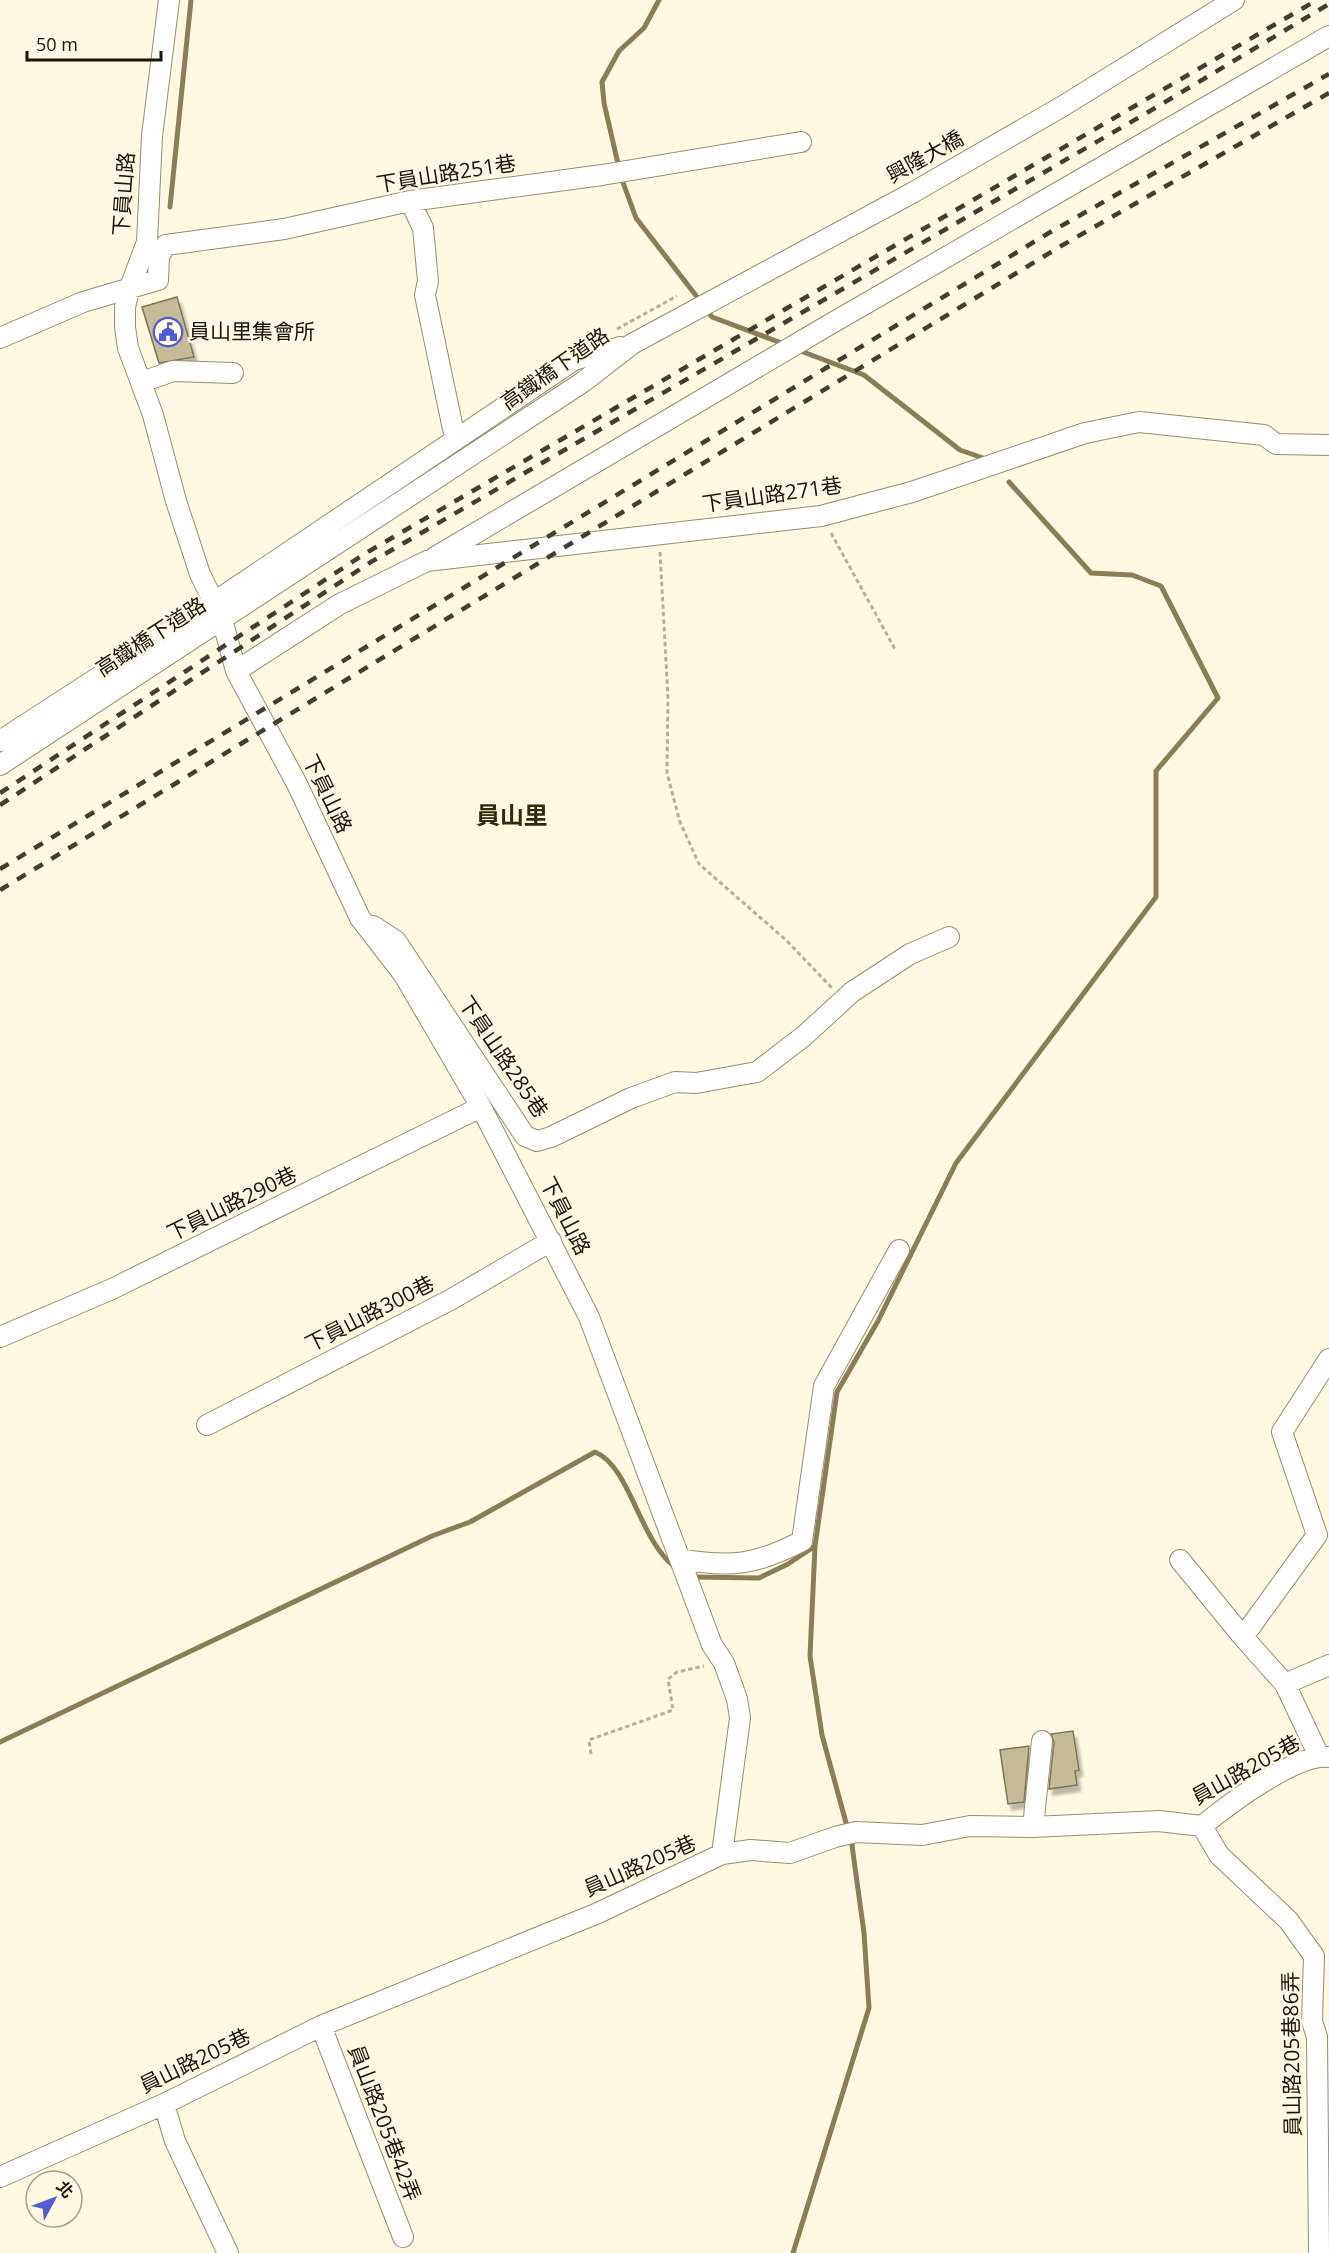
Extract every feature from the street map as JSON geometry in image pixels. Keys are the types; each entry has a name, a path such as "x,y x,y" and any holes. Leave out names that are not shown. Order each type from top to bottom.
{"street":[{"name":"下員山路","path":"168,0 152,136 147,242 125,307 128,348 142,382 176,501 200,574 218,611 236,671 297,784 360,918 404,975 482,1107 589,1317 712,1645 723,1663 737,1699 740,1718 722,1854"},
{"name":"興隆大橋","path":"632,344 912,193 1063,106 1234,0"},
{"path":"427,561 826,326 1329,36"},
{"name":"下員山路251巷","path":"129,290 158,280 159,256 166,245 284,229 410,201 602,175 801,142"},
{"path":"410,201 423,228 428,281 424,295 453,429"},
{"path":"0,338 83,302 129,290"},
{"name":"高鐵橋下道路","path":"0,765 574,360 632,344"},
{"path":"142,382 173,371 233,373"},
{"name":"下員山路271巷","path":"236,671 340,604 427,561 821,516 912,492 1085,433 1139,422 1264,435 1276,444 1329,445"},
{"name":"高鐵橋下道路","path":"0,741 218,611"},
{"name":"下員山路285巷","path":"360,918 396,941 525,1136 537,1141 551,1137 631,1098 675,1082 696,1083 757,1072 804,1036 844,1000 910,954 949,937"},
{"name":"下員山路290巷","path":"0,1337 112,1289 482,1107"},
{"name":"下員山路300巷","path":"207,1425 450,1300 551,1241"},
{"path":"680,1559 711,1564 741,1564 777,1554 802,1541 824,1386 899,1250"},
{"path":"1243,1637 1317,1535 1282,1432 1329,1359"},
{"path":"1180,1560 1285,1684 1324,1757"},
{"path":"1285,1684 1329,1665"},
{"path":"1032,1827 1042,1741"},
{"name":"員山路205巷","path":"0,2177 164,2104 321,2026 598,1912 722,1854 750,1850 790,1853 835,1837 856,1833 922,1834 970,1826 1032,1827 1159,1821 1202,1826 1229,1804 1300,1762 1324,1757"},
{"name":"員山路205巷86弄","path":"1202,1826 1219,1855 1288,1920 1314,1956 1312,2012 1317,2037 1319,2253"},
{"name":"員山路205巷42弄","path":"321,2026 403,2237"},
{"path":"164,2104 176,2141 228,2253"}],"path":[{"path":"622,325 686,292"},
{"path":"821,516 896,651"},
{"path":"659,535 668,698 667,773 680,822 699,864 786,940 844,1000"},
{"path":"591,1754 589,1740 673,1710 668,1679 676,1672 723,1663"}],"building":[{"name":"員山里集會所","path":"177,297 194,357 159,363 142,307"},
{"path":"1073,1731 1079,1770 1075,1771 1077,1785 1049,1789 1054,1742 1051,1734"},
{"path":"1029,1746 1024,1802 1008,1804 1000,1750"}],"waterway":[{"path":"170,207 191,0"},
{"path":"619,168 604,103 602,82 619,51 644,28 659,0"},
{"path":"621,177 636,218 701,302"},
{"path":"706,309 712,317 784,344"},
{"path":"798,350 864,375 960,450 983,458"},
{"path":"848,1830 822,1735 810,1656 815,1546 837,1392 878,1321 956,1163 1156,897 1156,771 1218,698 1161,586 1132,575 1091,573 1009,482"},
{"path":"0,1742 432,1536 470,1522 595,1452 607,1460 617,1472 652,1540 675,1567"},
{"path":"693,1577 759,1578 788,1564 815,1546"},
{"path":"793,2253 869,2008 864,1933 851,1838"}],"railway":[{"path":"0,793 366,553 1317,0"},
{"path":"0,805 371,562 1150,111 1329,4"},
{"path":"0,869 1047,234 1329,74"},
{"path":"0,890 1061,246 1329,93"}],"place":[{"name":"員山里集會所","path":"168,332"}],"district":[{"name":"員山里","path":"512,816"}]}
